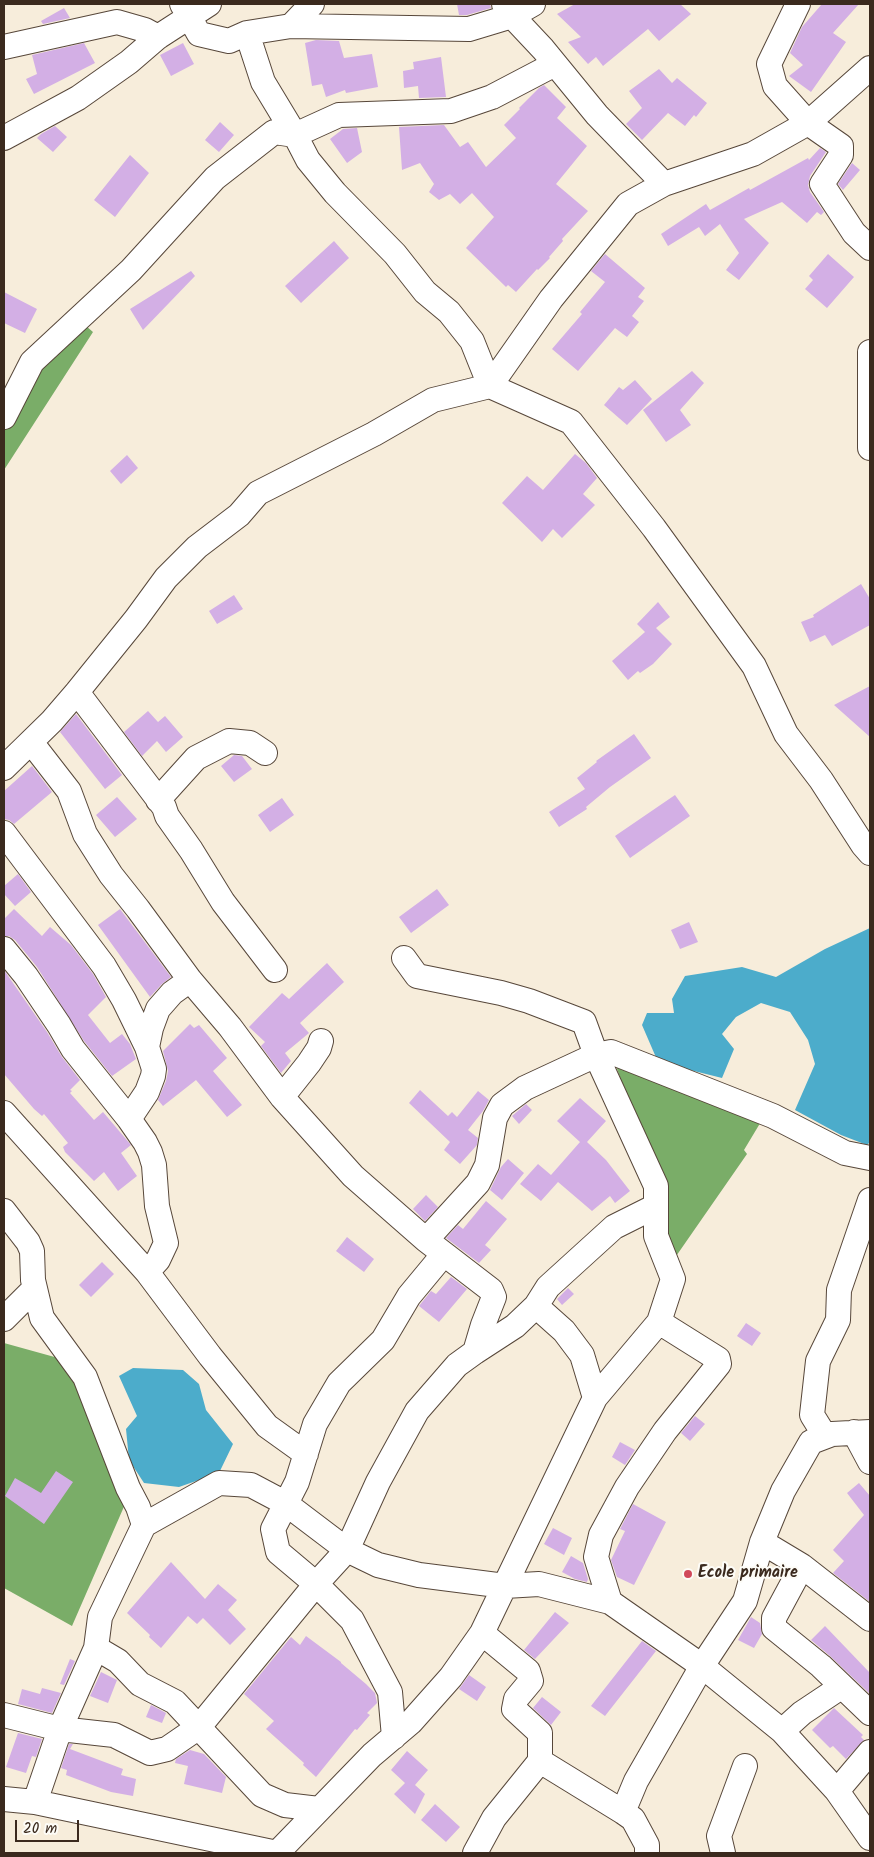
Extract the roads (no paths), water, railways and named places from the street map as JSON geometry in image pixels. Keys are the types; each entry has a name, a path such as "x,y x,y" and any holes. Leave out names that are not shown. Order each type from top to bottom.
{"street":[{"path":"4,138 78,98 129,62 185,10 209,4"},
{"path":"291,26 312,4"},
{"path":"185,10 199,34 229,41 247,33 291,26 469,29 508,10 533,4"},
{"path":"798,4 769,64 775,86 808,123 841,146 841,155 822,184 854,233 870,248"},
{"path":"508,10 597,114 664,184"},
{"path":"4,47 117,22 146,30 158,37"},
{"path":"247,33 263,82 308,160 335,193 395,254 425,292 449,312 472,341 490,386"},
{"path":"4,417 32,362 131,270 215,178 274,132 295,135 339,115 451,111 492,97 555,64"},
{"path":"490,386 551,299 628,204 664,184 753,154 808,123 870,68"},
{"path":"870,352 870,448"},
{"path":"4,768 52,721 77,692 136,619 166,578 197,547 239,515 258,493 374,434 433,400 490,386 571,422 671,550 754,666 786,734 821,780 870,853"},
{"path":"77,692 164,807 167,816 223,902 275,970"},
{"path":"158,800 196,758 229,741 250,743 265,753"},
{"path":"30,742 69,792 85,834 111,875 190,980 230,1027 282,1097 353,1176 435,1248 491,1290 494,1297 482,1325 475,1352"},
{"path":"4,832 104,966 124,1000 147,1047 154,1069 153,1076 147,1092 129,1119"},
{"path":"4,949 26,976 73,1049 145,1142 154,1165 157,1206 166,1243 158,1260 147,1272"},
{"path":"4,1799 34,1802 277,1853 372,1755 411,1722 451,1677 482,1633 595,1398 660,1322 672,1280 656,1236 656,1186 596,1054 584,1022 529,1001 501,993 417,976 404,958"},
{"path":"147,1047 158,1009 172,993 190,980"},
{"path":"282,1097 309,1063 319,1048 321,1041"},
{"path":"394,1737 390,1692 352,1620 316,1584 278,1552 273,1529 297,1482 315,1424 339,1383 383,1340 435,1248 478,1183 487,1165 495,1118 502,1105 525,1088 596,1054 610,1052 774,1116 845,1153 870,1158"},
{"path":"4,1113 147,1272 210,1356 267,1426 306,1454"},
{"path":"825,1436 812,1415 818,1361 838,1320 839,1290 870,1200"},
{"path":"4,1715 60,1729 114,1735 150,1753 167,1749 199,1728 316,1584 347,1550 378,1482 417,1411 457,1365 515,1326 536,1306 548,1287 614,1227 656,1206"},
{"path":"4,1211 28,1242 32,1251 34,1288 42,1318 86,1377 144,1526"},
{"path":"4,1319 34,1288"},
{"path":"536,1306 564,1330 582,1356 595,1398"},
{"path":"610,1602 596,1557 601,1535 627,1487 665,1431 719,1364 718,1359 660,1322"},
{"path":"623,1812 636,1780 702,1666 745,1601 762,1542 783,1491 811,1442 832,1434 862,1432 870,1462"},
{"path":"34,1802 60,1729 96,1648 100,1617 144,1526 219,1483 251,1485 285,1503 347,1550 378,1565 419,1574 505,1586 539,1584 610,1602 702,1666 782,1731 837,1790 870,1838"},
{"path":"762,1542 802,1566 870,1620"},
{"path":"802,1566 774,1618 774,1628 821,1666 870,1713"},
{"path":"475,1853 494,1818 540,1761 540,1734 514,1709 516,1699 531,1681 528,1671 482,1633"},
{"path":"96,1648 118,1661 140,1684 175,1702 262,1795 285,1805 319,1809"},
{"path":"782,1731 802,1713 841,1687"},
{"path":"837,1790 870,1752"},
{"path":"540,1761 633,1819 647,1845 647,1853"},
{"path":"723,1853 719,1836 745,1766"}],"water":[{"path":"870,928 870,1142 867,1145 841,1135 795,1110 815,1064 808,1040 790,1012 761,1003 736,1017 722,1034 734,1049 722,1078 658,1062 642,1025 647,1013 674,1013 672,999 685,976 742,967 776,977 825,949"},
{"path":"133,1368 183,1370 199,1384 206,1410 233,1444 219,1473 179,1487 144,1483 129,1460 126,1429 137,1416 119,1376"}],"place":[{"name":"Ecole primaire","path":"688,1574"}]}
